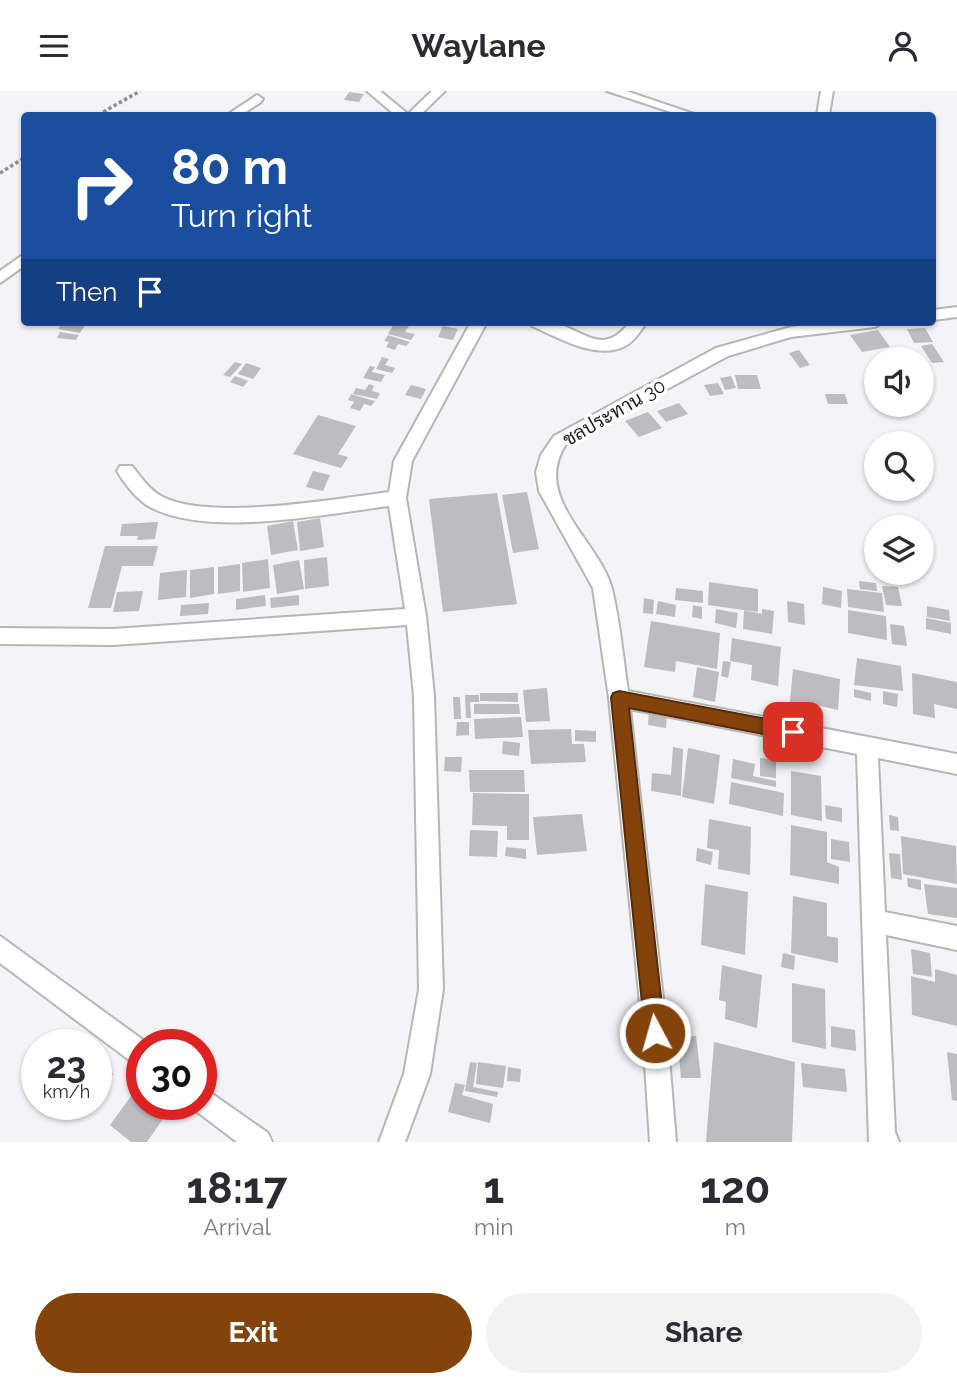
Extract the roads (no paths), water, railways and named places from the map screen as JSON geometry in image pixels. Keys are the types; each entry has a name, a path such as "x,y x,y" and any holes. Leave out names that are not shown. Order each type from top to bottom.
{"street":[{"path":"373,91 398,112"},
{"path":"416,112 439,91"},
{"path":"613,91 681,112"},
{"path":"824,112 827,91"},
{"path":"238,112 257,99"},
{"path":"0,278 21,261"},
{"path":"936,315 957,312"},
{"path":"392,1142 417,1074 431,989 424,696 416,615 397,498 403,461 477,326"},
{"path":"547,326 592,343 612,344 624,339 635,326"},
{"name":"ชลประทาน 30","path":"663,1142 655,1033 619,698 602,587 548,491 545,472 550,455 560,440 722,352 791,332 841,326"},
{"path":"126,471 154,502 191,512 243,515 397,498"},
{"path":"0,636 113,637 416,615"},
{"path":"619,698 957,764"},
{"path":"867,747 882,1141 886,1142"},
{"path":"873,921 957,938"},
{"path":"0,948 126,1042"},
{"path":"217,1111 259,1142"}]}
